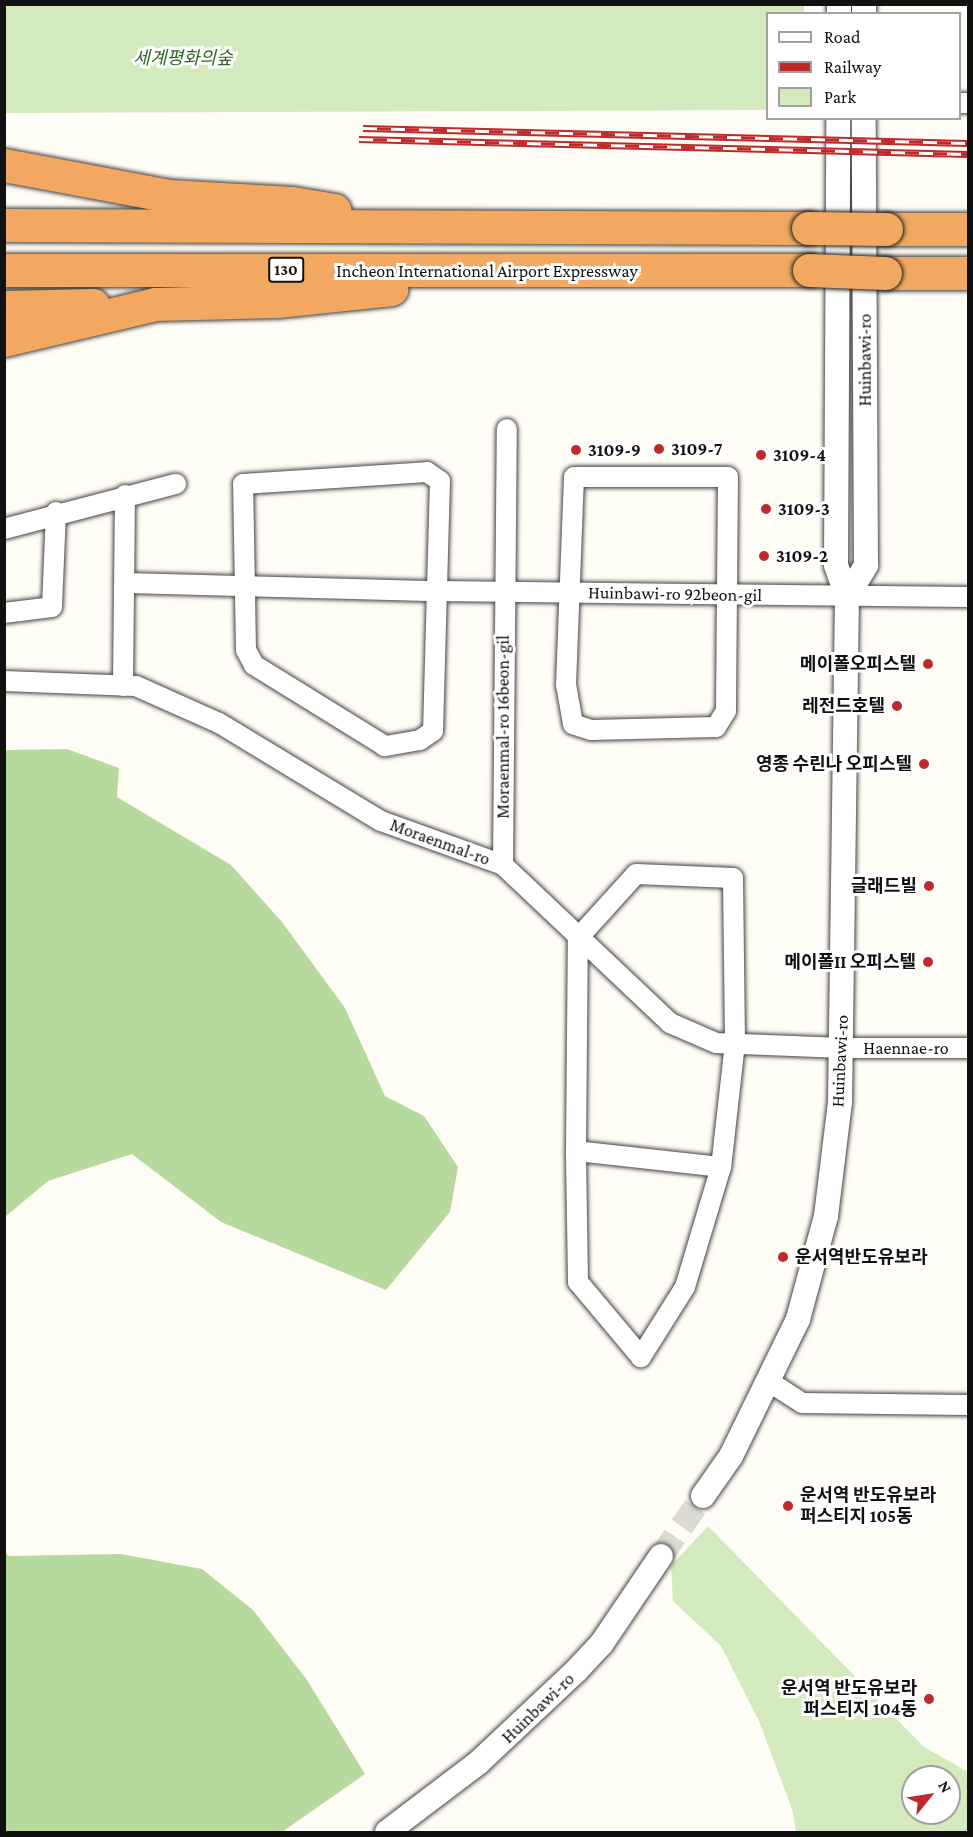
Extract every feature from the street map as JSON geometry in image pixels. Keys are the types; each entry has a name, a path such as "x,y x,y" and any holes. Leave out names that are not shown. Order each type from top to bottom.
{"highway":[{"path":"4,165 169,196 292,203 424,226"},
{"path":"4,225 969,229"},
{"name":"Incheon International Airport Expressway","path":"4,270 809,270 969,273"},
{"path":"4,307 277,301 567,271"},
{"path":"4,340 155,304"}],"street":[{"name":"Huinbawi-ro","path":"703,1496 731,1456 798,1318 826,1216 843,1048 847,597 836,565 838,120"},
{"name":"Huinbawi-ro","path":"847,597 866,566 864,120"},
{"name":"Moraenmal-ro 16beon-gil","path":"503,865 507,429"},
{"path":"428,472 440,481 437,591 433,731 420,740 385,746 254,665 246,650 242,585 243,484 428,472"},
{"path":"574,477 728,477 729,594 726,711 716,727 591,730 573,724 566,685 574,477"},
{"path":"4,529 56,512 176,484"},
{"path":"123,686 126,583 125,495"},
{"path":"4,613 52,607 56,512"},
{"path":"126,583 437,591 504,590"},
{"name":"Huinbawi-ro 92beon-gil","path":"504,590 568,593 969,597"},
{"name":"Moraenmal-ro","path":"4,681 136,686 219,723 381,820 503,865 670,1023 716,1042 843,1048"},
{"path":"636,874 733,878 735,1043 721,1167 685,1287 641,1357 578,1282 576,1150 578,938 636,874"},
{"name":"Haennae-ro","path":"843,1048 969,1048"},
{"path":"576,1150 721,1167"},
{"path":"768,1381 802,1403 969,1405"},
{"name":"Huinbawi-ro","path":"387,1833 478,1763 576,1671 602,1643 661,1556"}],"green space":[{"name":"세계평화의숲","path":"804,4 804,12 766,12 766,110 5,113 4,5"},
{"path":"67,749 119,768 117,797 231,865 282,922 345,1008 385,1096 424,1116 458,1167 450,1212 386,1290 221,1222 132,1154 48,1181 5,1217 5,750"},
{"path":"708,1526 924,1747 956,1765 901,1765 901,1825 961,1825 961,1768 968,1772 968,1832 796,1832 792,1809 759,1721 721,1646 673,1601 671,1566"},
{"path":"5,1552 9,1556 121,1554 202,1569 253,1610 307,1680 365,1774 282,1832 5,1832"}],"tunnel":[{"path":"661,1556 703,1496"}],"railway":[{"path":"363,128 968,143"},
{"path":"359,139 968,154"}],"place":[{"name":"3109-7","path":"659,449"},
{"name":"3109-9","path":"576,450"},
{"name":"3109-4","path":"761,455"},
{"name":"3109-3","path":"766,509"},
{"name":"3109-2","path":"764,556"},
{"name":"메이폴오피스텔","path":"928,664"},
{"name":"레전드호텔","path":"897,706"},
{"name":"영종 수린나 오피스텔","path":"924,764"},
{"name":"글래드빌","path":"929,886"},
{"name":"메이폴II 오피스텔","path":"928,962"},
{"name":"운서역반도유보라","path":"783,1257"},
{"name":"운서역 반도유보라 퍼스티지 105동","path":"788,1506"},
{"name":"운서역 반도유보라 퍼스티지 104동","path":"929,1699"}]}
